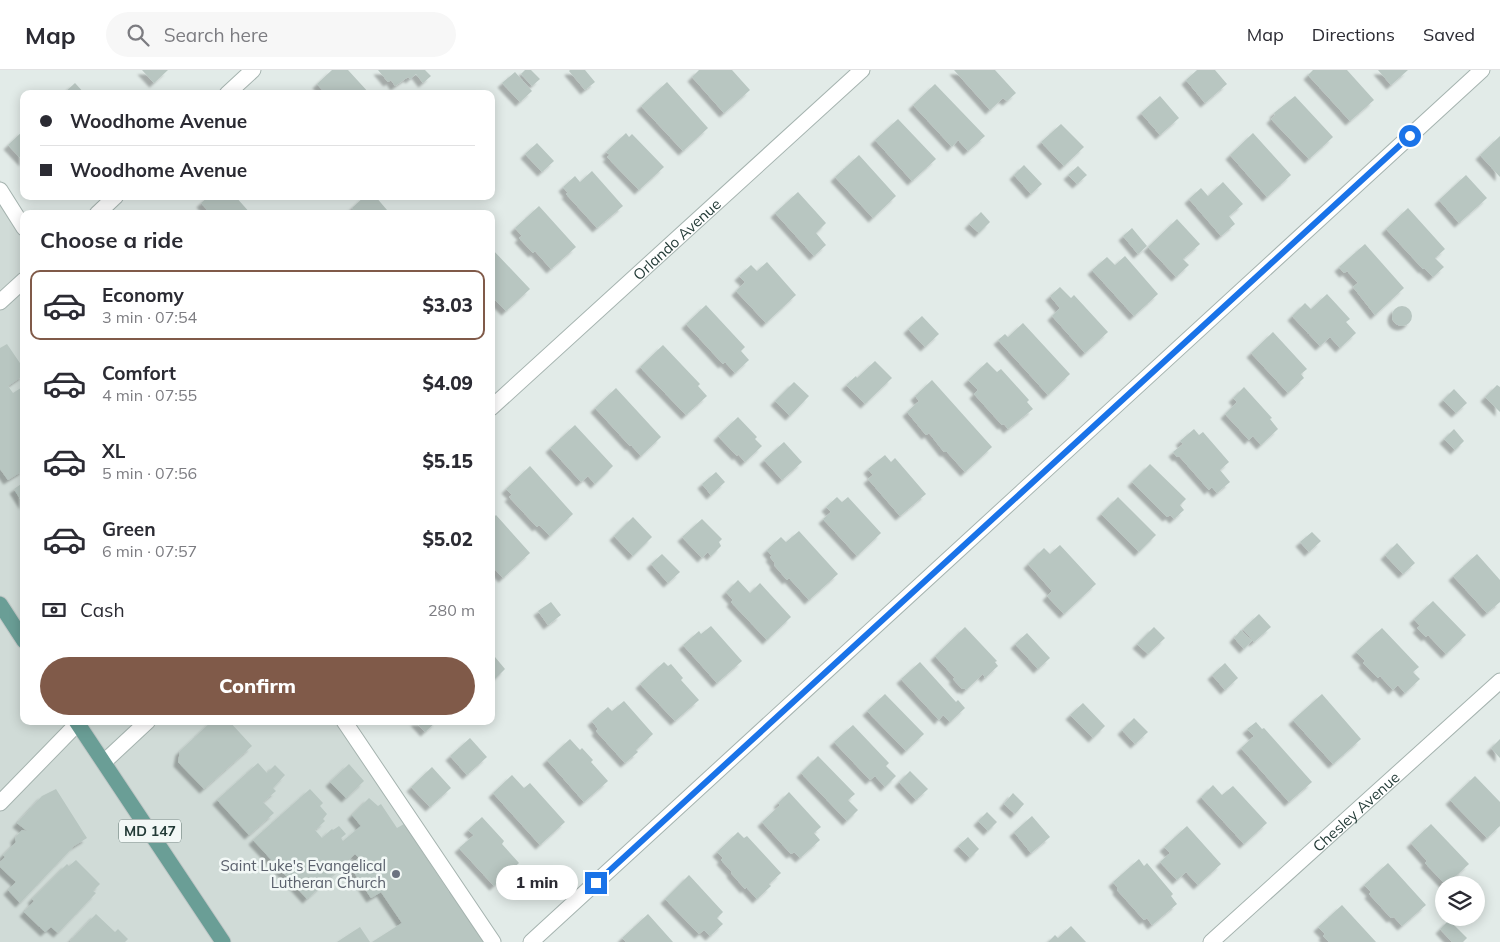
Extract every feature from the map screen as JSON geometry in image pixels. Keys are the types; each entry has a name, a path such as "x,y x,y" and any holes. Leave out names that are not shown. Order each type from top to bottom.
{"main road":[{"path":"0,604 20,635"},
{"name":"MD 147","path":"77,725 223,942"}],"street":[{"path":"232,90 253,70"},
{"name":"Orlando Avenue","path":"495,404 862,70"},
{"path":"531,942 1482,70"},
{"path":"0,190 20,222"},
{"path":"100,210 112,200"},
{"path":"0,302 20,284"},
{"name":"Chesley Avenue","path":"1211,942 1500,681"},
{"path":"0,803 74,725"},
{"path":"104,762 144,725"},
{"path":"347,725 493,942"}],"shaded area":[{"path":"0,180 20,211 20,725 353,725 493,942 0,942"}],"building":[{"path":"142,70 168,70 154,83"},
{"path":"332,70 348,70 366,90 322,90 317,84"},
{"path":"378,70 425,70 431,76 423,83 416,74 395,86 391,80 388,82"},
{"path":"525,70 531,70 540,79 532,86 521,74"},
{"path":"570,70 585,70 595,82 585,90"},
{"path":"699,70 732,70 750,90 724,113 692,77"},
{"path":"954,70 995,70 1016,93 1007,101 1003,98 990,110"},
{"path":"1197,70 1215,70 1227,84 1205,103 1186,80"},
{"path":"1313,70 1347,70 1374,100 1350,121 1308,75"},
{"path":"1378,70 1408,70 1391,85"},
{"path":"515,72 532,91 520,102 502,83"},
{"path":"667,82 708,128 683,151 641,106"},
{"path":"75,83 81,90 67,90"},
{"path":"935,84 985,136 968,151 958,140 952,147 913,105"},
{"path":"1160,96 1179,118 1160,135 1141,113"},
{"path":"1295,96 1333,137 1309,159 1271,119 1275,115 1274,113"},
{"path":"898,119 936,159 912,181 875,140"},
{"path":"1061,124 1084,147 1064,166 1041,142"},
{"path":"626,133 629,137 632,134 664,167 639,190 607,157 610,155 606,152"},
{"path":"1253,133 1291,175 1267,197 1230,155"},
{"path":"20,134 20,158 8,145"},
{"path":"1500,136 1500,177 1480,155"},
{"path":"537,143 554,161 542,172 525,154"},
{"path":"859,155 896,196 873,218 835,177"},
{"path":"1024,165 1042,184 1031,194 1014,175"},
{"path":"1078,166 1087,175 1077,184 1068,175"},
{"path":"592,171 623,206 597,228 566,194 568,193 563,187 575,176 580,182"},
{"path":"1466,175 1487,198 1459,223 1439,200"},
{"path":"1223,182 1243,204 1229,216 1235,224 1221,236 1189,199 1201,188 1208,196"},
{"path":"798,192 826,223 816,233 826,245 814,256 775,213"},
{"path":"204,200 239,200 247,210 207,210 201,203"},
{"path":"361,200 378,200 387,210 354,210 352,208"},
{"path":"539,206 576,247 551,269 535,251 533,253 519,238 522,236 515,228"},
{"path":"1408,208 1445,249 1435,258 1444,267 1433,277 1423,269 1386,229"},
{"path":"981,212 990,222 979,233 969,224"},
{"path":"1177,219 1200,244 1183,259 1189,265 1176,277 1148,247"},
{"path":"1132,228 1147,246 1138,254 1123,236"},
{"path":"1365,244 1404,288 1375,315 1353,287 1358,283 1347,271 1344,273 1339,267"},
{"path":"495,252 530,289 506,311 495,300"},
{"path":"1125,256 1158,294 1134,316 1092,270 1107,257 1115,265"},
{"path":"767,262 796,295 766,323 736,291 745,282 739,276 751,265 757,271"},
{"path":"1060,287 1071,298 1074,295 1108,332 1085,353 1052,316 1060,308 1050,296"},
{"path":"1327,294 1350,319 1346,322 1356,333 1340,348 1330,337 1320,346 1292,316 1305,303 1311,309"},
{"path":"706,305 745,347 741,351 749,360 735,373 725,362 723,364 686,324"},
{"path":"1402,306 1409,309 1412,316 1409,323 1402,326 1395,323 1392,316 1395,309"},
{"path":"922,316 939,334 925,347 908,329"},
{"path":"1023,323 1070,374 1048,395 998,340 1005,334 1008,337"},
{"path":"1273,332 1307,369 1301,374 1304,378 1288,393 1251,353"},
{"path":"7,344 20,363 20,378 8,386 13,393 20,389 20,472 8,480 0,469 0,348"},
{"path":"663,345 700,384 698,386 707,396 686,415 640,367"},
{"path":"875,361 892,378 865,404 846,385 856,376 857,378"},
{"path":"987,362 997,372 1001,369 1029,400 1027,402 1033,409 1008,429 1004,424 1002,425 974,394 978,390 968,380"},
{"path":"932,380 992,447 965,472 947,452 944,452 929,433 926,435 907,412 919,401 915,396"},
{"path":"794,382 809,396 790,416 775,401"},
{"path":"1497,385 1500,387 1500,412 1485,397"},
{"path":"1244,387 1272,418 1270,419 1278,429 1261,445 1253,436 1249,440 1225,414 1237,402 1233,398"},
{"path":"616,388 661,437 641,456 595,408"},
{"path":"1454,389 1467,403 1456,413 1443,400"},
{"path":"738,417 757,437 755,439 762,446 745,462 718,436"},
{"path":"575,425 613,466 595,484 588,476 581,482 550,448"},
{"path":"1194,429 1199,435 1203,432 1229,462 1220,470 1230,482 1217,493 1212,487 1209,490 1179,456 1177,457 1173,452 1183,444 1180,441"},
{"path":"1454,429 1464,441 1455,450 1444,439"},
{"path":"784,442 802,462 782,480 764,460"},
{"path":"885,455 891,462 895,458 926,494 900,516 868,479 873,475 868,469"},
{"path":"1150,464 1186,499 1180,505 1184,510 1174,519 1170,515 1167,517 1132,482"},
{"path":"530,466 573,514 550,536 539,525 537,527 509,497 512,495 506,489"},
{"path":"716,472 725,482 711,495 702,484"},
{"path":"20,485 20,499 14,489"},
{"path":"837,497 842,502 848,497 881,533 857,556 823,519 831,512 826,507"},
{"path":"1118,497 1156,535 1139,552 1101,514"},
{"path":"495,516 530,553 503,578 495,569"},
{"path":"633,517 652,537 633,556 614,536"},
{"path":"702,519 722,539 719,542 721,546 711,556 708,552 702,558 682,537"},
{"path":"799,531 838,574 809,600 774,565 775,563 770,557 772,556 767,550 781,537 786,542"},
{"path":"1312,532 1321,541 1309,552 1300,542"},
{"path":"1397,543 1415,563 1403,574 1385,555"},
{"path":"1060,545 1096,584 1064,614 1047,596 1052,591 1028,564 1044,548 1050,554"},
{"path":"662,554 680,572 668,583 651,564"},
{"path":"1477,554 1500,580 1500,602 1487,613 1453,576"},
{"path":"738,580 750,593 760,583 791,617 767,640 731,602 733,600 726,592"},
{"path":"1433,601 1466,635 1446,654 1428,635 1426,637 1417,628 1420,626 1414,619"},
{"path":"551,602 561,615 548,625 538,611"},
{"path":"1259,614 1271,627 1254,642 1243,629"},
{"path":"711,626 742,661 717,683 683,645 699,631 701,634"},
{"path":"965,627 997,661 995,662 998,666 985,678 983,674 966,690 962,689 953,679 955,678 935,656"},
{"path":"1154,627 1165,638 1148,654 1137,644"},
{"path":"1382,628 1419,667 1413,672 1420,679 1405,693 1398,685 1393,690 1380,676 1378,678 1363,663 1365,661 1356,652"},
{"path":"1241,630 1252,641 1244,649 1234,638"},
{"path":"1027,633 1050,658 1038,669 1015,644"},
{"path":"495,657 505,669 495,679"},
{"path":"664,662 668,666 671,664 683,678 681,680 699,700 675,721 640,684"},
{"path":"920,662 956,702 958,700 965,708 950,722 943,715 939,720 901,679"},
{"path":"1225,663 1238,678 1225,690 1212,675"},
{"path":"885,694 924,734 906,751 867,711"},
{"path":"1322,694 1361,739 1333,764 1293,720"},
{"path":"624,701 653,734 636,750 638,752 625,763 596,731 598,729 592,721 608,707 612,711"},
{"path":"1083,703 1105,726 1093,738 1070,715"},
{"path":"1134,718 1148,732 1135,744 1122,730"},
{"path":"1256,722 1262,729 1264,728 1312,782 1289,802 1241,748 1254,736 1247,729"},
{"path":"208,725 233,725 252,746 204,789 178,762 180,751"},
{"path":"419,725 433,725 425,732"},
{"path":"853,725 889,763 886,766 896,776 885,787 875,776 870,780 834,742"},
{"path":"470,738 487,757 467,775 450,756"},
{"path":"570,739 593,760 591,762 608,781 584,802 547,760"},
{"path":"1500,739 1500,758 1491,748"},
{"path":"818,756 855,794 848,800 858,810 847,821 801,773"},
{"path":"258,763 267,773 275,765 285,775 273,788 276,791 263,802 274,813 249,835 217,800"},
{"path":"349,764 364,781 346,798 330,782"},
{"path":"432,767 451,788 430,807 411,787"},
{"path":"910,771 928,789 916,800 899,782"},
{"path":"512,775 524,788 530,783 565,822 540,845 493,793"},
{"path":"1475,776 1500,802 1500,826 1487,838 1450,800"},
{"path":"1213,785 1222,795 1233,786 1267,823 1244,844 1201,797"},
{"path":"56,789 87,838 74,846 20,903 8,890 16,882 0,867 0,862 5,857 3,855 16,842 15,838 22,830 27,831 17,823 42,796"},
{"name":"Saint Luke's Evangelical Lutheran Church","path":"310,789 323,803 320,806 327,814 323,819 325,821 315,830 322,838 332,829 339,826 346,834 341,838 343,841 361,826 352,815 369,798 378,806 381,804 397,828 404,824 449,892 451,890 484,942 372,942 402,923 381,892 371,898 349,865 359,858 355,854 307,899 253,840"},
{"path":"789,792 821,827 814,833 820,840 800,858 794,852 791,854 762,822 780,805 778,803"},
{"path":"1013,793 1024,804 1015,814 1004,804"},
{"path":"987,812 997,822 988,831 978,821"},
{"path":"1032,816 1050,837 1031,853 1014,832"},
{"path":"482,817 504,841 502,844 519,863 494,886 459,848 474,835 468,830"},
{"path":"1431,824 1469,864 1456,876 1437,876 1425,863 1427,861 1411,843"},
{"path":"1187,826 1221,864 1198,885 1186,872 1177,880 1160,862 1170,853 1164,847"},
{"path":"738,832 744,838 747,836 781,873 757,899 731,873 721,860 723,858 717,852"},
{"path":"968,837 979,849 970,858 958,846"},
{"path":"1139,859 1144,866 1147,863 1173,894 1171,896 1177,904 1152,925 1147,918 1144,920 1117,890 1118,888 1113,882"},
{"path":"76,860 100,884 93,891 96,893 58,933 51,927 45,932 24,912 34,901 32,899 67,864 69,866"},
{"path":"1388,863 1426,905 1402,926 1394,917 1391,918 1369,894 1371,892 1364,885"},
{"path":"689,875 723,912 717,918 723,924 710,936 704,930 699,934 665,899"},
{"path":"1342,905 1376,942 1329,942 1323,936 1325,934 1318,927"},
{"path":"96,914 115,932 118,929 128,939 125,942 71,942"},
{"path":"648,914 673,942 626,942 622,938"},
{"path":"1071,926 1086,942 1048,942 1055,935 1058,938"},
{"path":"1443,926 1455,926 1467,938 1463,942 1452,942 1440,929"},
{"name":"Saint Luke's Evangelical Lutheran Church","path":"360,927 370,942 337,942"}],"place":[{"name":"Saint Luke's Evangelical Lutheran Church","path":"396,874"}],"route":[{"path":"596,883 1410,136"}]}
